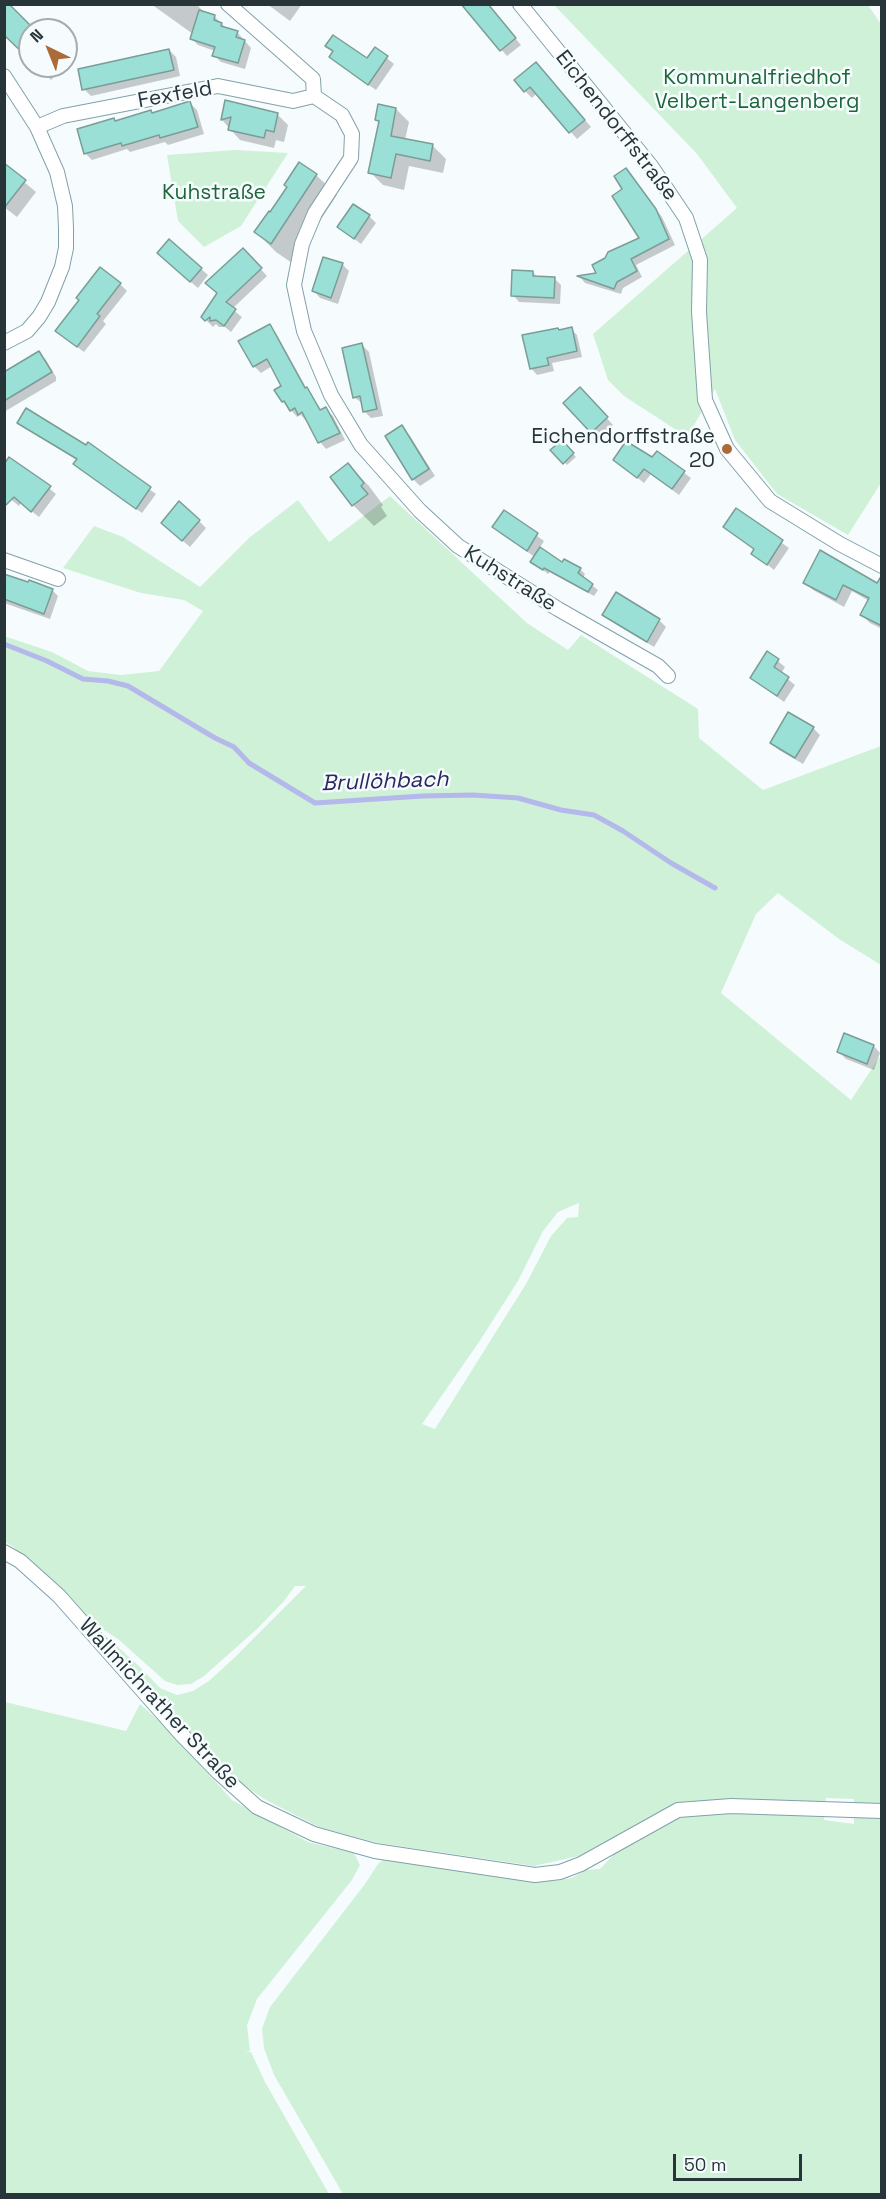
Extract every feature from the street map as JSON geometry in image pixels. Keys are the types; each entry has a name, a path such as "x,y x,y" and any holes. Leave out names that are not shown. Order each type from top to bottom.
{"street":[{"path":"228,4 313,79 314,96"},
{"name":"Eichendorffstraße","path":"520,4 651,166 686,218 700,260 699,312 705,400 727,449 770,501 840,544 882,566"},
{"path":"4,343 27,331 39,317 56,285 66,248 65,206 57,172 37,127 6,81"},
{"name":"Fexfeld","path":"37,127 63,116 218,87 293,101 314,96"},
{"name":"Kuhstraße","path":"314,96 342,115 352,134 351,158 315,213 302,244 294,285 304,331 326,385 361,445 420,511 458,546 558,609 658,666 668,676"},
{"path":"4,560 58,579"},
{"name":"Wallmichrather Straße","path":"4,1552 20,1561 59,1596 181,1734 218,1772 257,1807 314,1834 375,1851 535,1875 561,1872 581,1864 678,1810 731,1806 882,1811"}],"green space":[{"name":"Kommunalfriedhof Velbert-Langenberg","path":"554,5 868,5 881,24 881,483 848,535 777,494 735,440 715,389 687,437 624,396 608,380 593,334 737,208 697,154"},
{"name":"Kuhstraße","path":"235,150 288,153 241,226 204,247 178,221 167,155"},
{"path":"390,496 527,623 568,650 581,635 698,709 699,738 763,790 881,746 881,798 878,798 882,799 881,965 839,939 778,893 756,914 721,993 851,1100 881,1058 881,2194 343,2194 274,2075 264,2048 262,2029 270,2007 378,1864 385,1858 536,1881 553,1881 572,1878 585,1870 600,1869 616,1852 612,1838 579,1856 534,1866 378,1843 319,1827 266,1800 243,1785 175,1718 111,1644 118,1647 160,1688 177,1695 193,1691 209,1681 235,1657 306,1586 295,1586 257,1629 204,1676 191,1684 177,1685 165,1681 118,1639 96,1625 43,1573 5,1542 4,636 52,652 88,671 121,675 159,671 203,611 184,600 141,593 63,568 94,526 123,537 200,587 249,538 298,500 329,542","holes":["579,1203 578,1217 567,1218 551,1236 526,1284 435,1429 422,1424 518,1281 543,1231 558,1212","826,1798 854,1799 854,1824 824,1820"]},
{"path":"5,1702 126,1731 140,1704 166,1727 232,1800 308,1842 354,1853 360,1865 352,1880 257,1999 247,2025 250,2051 245,2051 251,2052 265,2082 329,2194 5,2194"}],"building":[{"path":"4,4 9,4 23,18 18,18 18,48 4,35"},
{"path":"461,4 488,4 516,38 500,51"},
{"path":"199,10 215,15 214,20 222,23 221,26 238,31 236,37 245,40 238,63 212,56 215,47 190,39"},
{"path":"333,35 367,58 375,47 388,56 368,85 329,57 333,51 325,46"},
{"path":"169,49 174,70 82,90 78,69"},
{"path":"536,62 585,120 569,133 530,87 524,92 514,80"},
{"path":"225,100 278,113 274,132 266,130 264,138 228,130 231,117 221,120"},
{"path":"190,101 198,127 122,146 121,143 84,154 77,129 151,110 152,113"},
{"path":"378,104 396,108 391,136 433,144 430,161 396,154 391,178 368,173 379,121 375,120"},
{"path":"299,162 317,174 271,244 254,232 287,187 284,185"},
{"path":"4,163 26,180 4,208"},
{"path":"626,168 656,209 669,239 631,259 637,271 617,282 614,289 577,276 596,273 592,265 605,258 608,252 639,238 612,196 622,189 614,176"},
{"path":"353,204 370,215 354,239 337,227"},
{"path":"169,239 202,268 190,282 157,253"},
{"path":"243,248 262,268 226,302 236,309 224,326 216,320 210,321 210,317 205,321 201,317 217,293 205,283"},
{"path":"323,257 343,263 331,298 312,291"},
{"path":"100,267 121,283 97,314 100,316 77,347 55,331 79,300 76,298"},
{"path":"512,270 533,271 533,276 555,277 554,298 511,296"},
{"path":"270,324 305,388 307,387 320,410 326,407 340,433 318,443 302,412 298,415 295,408 290,411 274,390 281,386 267,359 253,367 238,341"},
{"path":"572,327 577,351 547,358 549,365 530,369 522,335"},
{"path":"362,343 377,409 363,412 360,396 353,398 342,348"},
{"path":"39,351 52,372 4,401 4,372"},
{"path":"580,387 608,417 591,433 563,403"},
{"path":"26,408 86,445 88,442 151,487 136,509 73,464 77,459 17,423"},
{"path":"402,425 429,469 412,480 385,436"},
{"path":"562,440 574,453 563,464 550,450"},
{"path":"626,441 652,457 657,451 685,471 672,489 644,469 637,478 613,460"},
{"path":"9,457 51,486 31,512 14,497 4,507 4,464"},
{"path":"348,463 364,483 361,486 368,494 352,506 330,477"},
{"path":"179,501 200,520 182,541 161,523"},
{"path":"736,508 783,540 767,565 751,554 754,549 723,527"},
{"path":"504,510 538,533 527,551 492,527"},
{"path":"540,547 562,562 564,559 581,568 578,573 593,584 588,592 530,562"},
{"path":"820,550 877,583 882,575 882,626 860,615 869,598 843,585 836,600 803,583"},
{"path":"4,574 53,589 44,614 4,599"},
{"path":"616,592 660,619 647,642 602,615"},
{"path":"767,651 779,659 774,667 789,677 777,696 750,678"},
{"path":"788,712 814,727 795,758 770,743"},
{"path":"844,1033 874,1045 867,1064 837,1052"}],"waterway":[{"name":"Brullöhbach","path":"4,644 47,661 83,679 108,681 128,686 234,747 249,763 315,803 423,796 473,795 518,798 561,810 594,815 715,888"}],"place":[{"name":"Eichendorffstraße 20","path":"727,449"}]}
